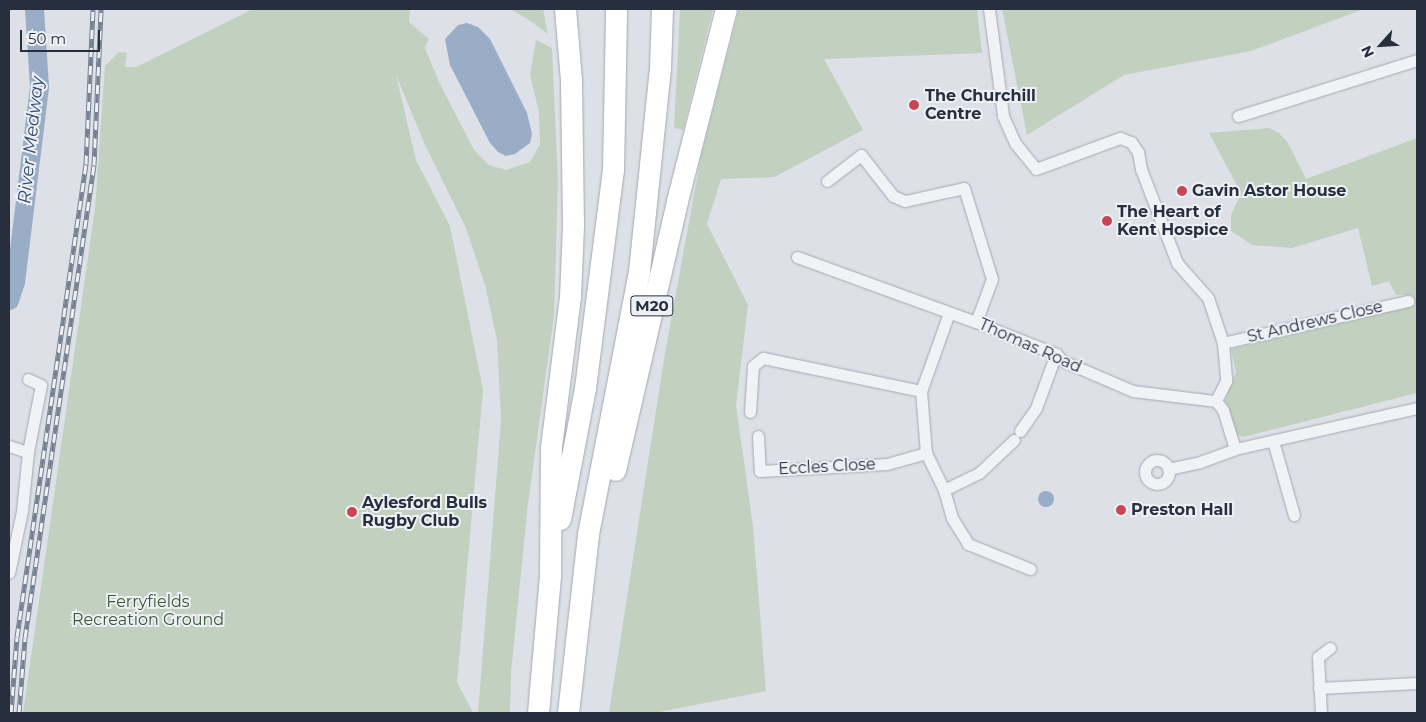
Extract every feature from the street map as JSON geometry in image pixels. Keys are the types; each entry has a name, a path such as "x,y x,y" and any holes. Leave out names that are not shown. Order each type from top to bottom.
{"highway":[{"path":"538,713 550,575 551,447 570,297 573,225 571,80 565,9"},
{"path":"550,575 585,388 601,270 612,170 616,9"},
{"name":"M20","path":"568,713 588,534 639,271 660,69 662,9"},
{"name":"M20","path":"580,604 726,9"}],"street":[{"path":"989,9 1002,116 1015,143 1036,169 1110,140 1120,138 1131,142 1138,152 1141,169 1176,263 1208,298 1223,343 1226,381 1216,400 1224,410 1235,449"},
{"path":"1238,116 1417,60"},
{"path":"827,181 861,155 892,196 905,201 964,188 992,279 976,322"},
{"name":"Thomas Road","path":"797,257 976,322 1056,354 1063,361 1132,391 1216,400"},
{"name":"St Andrews Close","path":"1223,343 1408,301"},
{"path":"949,313 921,391 926,453 944,490 952,518 968,544 1030,569"},
{"path":"944,490 979,473 1017,435 1036,408 1056,354"},
{"path":"750,412 753,366 763,358 921,391"},
{"path":"9,573 22,511 28,452 41,384 28,379"},
{"path":"1168,469 1200,462 1235,449 1417,408"},
{"name":"Eccles Close","path":"758,436 760,471 887,464 926,453"},
{"path":"1273,441 1294,515"},
{"path":"9,446 28,452"},
{"path":"1321,713 1318,657 1330,648"},
{"path":"1319,688 1417,683"}],"green space":[{"name":"Ferryfields Recreation Ground","path":"253,9 410,9 409,22 429,39 425,48 439,82 474,150 489,165 506,170 530,162 540,144 539,112 530,75 536,40 552,48 558,180 554,315 528,504 511,673 510,713 478,713 501,420 497,340 485,285 466,228 425,145 396,75 416,160 450,226 483,390 457,682 473,713 23,713 95,208 105,66 119,52 127,53 125,67 136,67"},
{"path":"510,9 543,9 548,34 526,18"},
{"path":"680,9 713,9 683,130 674,128"},
{"path":"739,9 977,9 982,53 824,59 863,130 774,177 721,179 707,224 748,305 736,405 753,526 766,691 654,713 609,713 664,359 701,156"},
{"path":"1002,9 1364,9 1251,51 1124,75 1027,135"},
{"path":"1269,128 1279,133 1288,143 1306,179 1417,138 1417,393 1243,437 1237,434 1225,401 1236,372 1231,349 1415,305 1412,295 1396,295 1389,281 1372,286 1358,228 1292,248 1252,245 1231,231 1231,215 1241,193 1209,133"}],"water":[{"path":"467,23 478,27 490,39 527,113 532,134 530,143 515,154 506,156 498,152 490,143 450,65 445,39 458,25"},
{"path":"1043,491 1049,491 1054,496 1052,505 1043,507 1038,502 1038,496"}],"waterway":[{"name":"River Medway","path":"9,300 15,282 39,86 34,9"}],"railway":[{"path":"11,713 17,637 86,164 93,9"},
{"path":"19,713 25,638 94,165 101,9"}],"place":[{"name":"The Churchill Centre","path":"914,105"},
{"name":"Gavin Astor House","path":"1182,191"},
{"name":"The Heart of Kent Hospice","path":"1107,221"},
{"name":"Preston Hall","path":"1121,510"},
{"name":"Aylesford Bulls Rugby Club","path":"352,512"}]}
